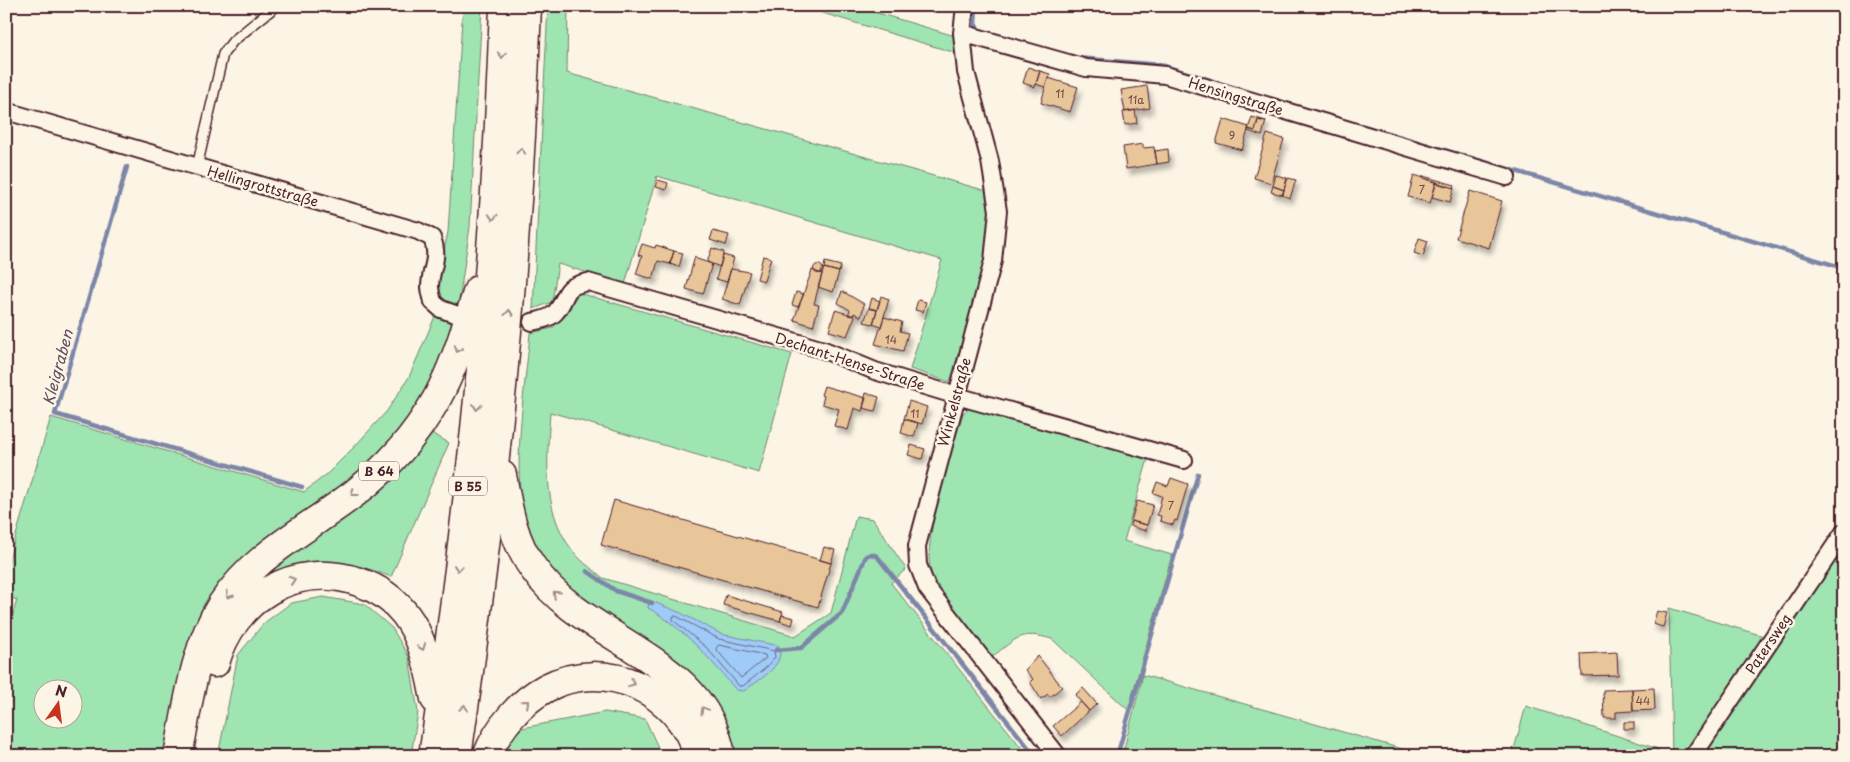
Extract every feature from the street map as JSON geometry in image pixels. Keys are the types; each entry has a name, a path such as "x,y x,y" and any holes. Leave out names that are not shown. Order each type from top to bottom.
{"highway":[{"name":"B 64","path":"178,756 204,640 222,604 242,578 260,560 355,493 388,464 416,431 436,400 457,353 491,254 504,6"},
{"path":"527,6 514,255 497,449 509,515 514,533 532,568 545,584 575,611 647,657 684,684 699,703 712,725 720,756"},
{"name":"B 55","path":"433,756 474,444 491,254"},
{"name":"B 55","path":"457,756 497,449"},
{"name":"B 55","path":"195,756 207,690 220,646 240,615 257,598 278,585 299,578 320,575 344,578 360,583 386,595 405,613 418,635 426,658 439,718"},
{"path":"487,756 500,731 530,699 547,688 565,681 603,676 624,680 644,688 662,700 678,714 689,732 698,756"}],"street":[{"name":"Winkelstraße","path":"965,6 962,32 966,72 990,161 998,211 993,261 917,546 918,565 927,588 1058,756"},
{"name":"Hensingstraße","path":"962,32 1086,68 1165,74 1507,177"},
{"name":"Hellingrottstraße","path":"6,111 418,231 432,238 436,258 430,286 432,302 441,309 455,314"},
{"name":"Dechant-Hense-Straße","path":"532,322 548,318 555,312 567,290 574,284 588,282 824,350 875,372 1184,460"},
{"name":"Patersweg","path":"1693,756 1844,532"}],"lane":[{"path":"197,167 223,54 233,41 276,6"}],"green space":[{"path":"463,6 482,6 470,227 458,308 441,297 436,286 448,232"},
{"path":"548,6 568,6 567,73 987,191 989,215 984,263 972,312 950,382 910,369 942,260 657,176 625,284 558,264 552,302 533,309"},
{"path":"799,6 854,6 955,36 956,53"},
{"path":"579,293 792,354 759,473 550,412 548,470 552,507 558,525 567,542 579,558 603,578 795,636 831,613 856,516 873,519 906,569 891,583 1028,756 733,756 596,613 556,575 532,542 522,507 519,458 522,406 530,333 553,328"},
{"path":"436,314 456,319 427,396 381,458 256,553 168,756 6,756 6,637 17,600 6,596 6,569 51,417 304,492 327,474 387,411 409,377"},
{"path":"972,407 1148,459 1124,541 1172,555 1128,710 1052,639 1033,635 1019,637 992,657 954,612 935,585 930,570 929,550 937,501 963,413"},
{"path":"433,434 449,443 391,577 353,565 340,563 315,564 284,572 251,590 263,566"},
{"path":"1844,542 1844,756 1699,756"},
{"path":"323,597 364,604 392,628 409,657 418,712 411,756 218,756 238,655 264,623 291,603"},
{"path":"1669,608 1767,637 1687,756 1672,756"},
{"path":"1143,675 1427,756 1122,756"},
{"path":"1526,706 1658,749 1659,756 1512,756"},
{"path":"605,712 645,719 662,756 502,756 508,742 522,728"}],"water":[{"path":"649,600 681,613 721,634 779,646 778,660 769,672 756,683 744,691 736,690 685,634 648,608"}],"building":[{"path":"1028,67 1040,71 1035,87 1023,83"},
{"path":"1040,71 1050,74 1045,87 1036,84"},
{"path":"1048,78 1078,87 1070,112 1041,103"},
{"path":"1147,86 1150,108 1125,112 1121,90"},
{"path":"1135,110 1137,123 1125,125 1123,112"},
{"path":"1252,117 1266,121 1258,120 1255,131 1248,129"},
{"path":"1223,119 1249,127 1242,150 1216,143"},
{"path":"1258,120 1266,121 1262,136 1248,131 1248,129 1255,131"},
{"path":"1267,134 1284,139 1271,183 1254,178"},
{"path":"1143,144 1143,148 1154,147 1157,164 1126,169 1123,147"},
{"path":"1168,149 1169,162 1157,164 1155,151"},
{"path":"1276,175 1287,178 1284,190 1273,186"},
{"path":"1414,175 1437,182 1430,203 1408,197"},
{"path":"1423,176 1455,185 1454,188 1423,178"},
{"path":"1288,178 1296,180 1290,198 1282,195"},
{"path":"658,180 668,183 666,190 656,187"},
{"path":"1436,183 1454,188 1450,202 1432,197"},
{"path":"1273,186 1284,190 1283,195 1271,192"},
{"path":"1470,191 1502,201 1489,248 1456,238"},
{"path":"713,231 729,235 726,245 710,240"},
{"path":"1419,238 1428,241 1423,256 1414,253"},
{"path":"642,244 655,248 656,245 674,251 670,264 658,261 653,279 636,274 642,256 638,255"},
{"path":"712,248 724,252 720,267 707,262"},
{"path":"674,251 683,253 679,267 670,264"},
{"path":"723,255 734,258 727,282 716,279"},
{"path":"695,256 697,259 712,264 703,294 686,289"},
{"path":"763,256 771,258 764,281 757,279"},
{"path":"825,262 841,266 839,272 824,268"},
{"path":"818,264 823,269 818,274 813,269"},
{"path":"824,268 839,272 833,292 818,287"},
{"path":"731,269 750,272 740,305 722,299"},
{"path":"812,270 822,274 814,304 819,305 813,326 794,320"},
{"path":"842,291 864,304 861,317 854,313 853,316 848,315 850,310 838,303"},
{"path":"796,292 804,294 798,307 792,305"},
{"path":"881,296 889,299 881,327 873,324"},
{"path":"872,298 880,301 877,310 869,308"},
{"path":"918,300 926,302 923,312 915,310"},
{"path":"869,308 877,310 873,324 864,322"},
{"path":"835,310 855,316 847,336 829,331"},
{"path":"884,317 902,322 900,331 908,333 903,351 875,344"},
{"path":"824,386 866,398 862,411 854,408 848,430 834,426 839,409 822,404 824,396 821,395"},
{"path":"866,393 879,397 875,411 863,408"},
{"path":"909,401 927,407 922,424 904,419"},
{"path":"904,419 918,423 914,437 901,433"},
{"path":"911,445 925,449 922,459 908,455"},
{"path":"1171,478 1188,484 1177,521 1175,520 1173,525 1160,521 1161,516 1157,515 1162,496 1153,493 1157,482 1168,486"},
{"path":"614,500 831,563 818,607 601,545"},
{"path":"1137,501 1153,505 1147,525 1131,521"},
{"path":"1131,521 1147,525 1146,531 1130,526"},
{"path":"824,547 835,550 831,563 820,560"},
{"path":"726,595 783,612 780,621 723,605"},
{"path":"1657,611 1667,613 1663,627 1653,624"},
{"path":"782,615 794,618 792,625 780,621"},
{"path":"1617,652 1618,675 1582,676 1581,654"},
{"path":"1038,656 1062,687 1050,697 1048,694 1041,699 1030,682 1033,679 1025,670"},
{"path":"1083,688 1097,704 1089,711 1075,695"},
{"path":"1654,688 1655,710 1633,711 1632,689"},
{"path":"1632,689 1633,711 1616,712 1616,718 1604,718 1603,690"},
{"path":"1081,702 1089,711 1062,736 1053,726"},
{"path":"1624,722 1634,722 1634,729 1624,729"}],"waterway":[{"path":"976,6 975,24 979,30 983,31"},
{"path":"1077,58 1161,65 1210,80"},
{"path":"1363,126 1844,268"},
{"name":"Kleigraben","path":"127,167 55,414 302,487"},
{"path":"1117,756 1198,474"},
{"path":"776,650 801,648 842,613 866,556 871,554 877,556 1035,756"},
{"name":"Kleigraben","path":"587,571 616,591 652,603"}]}
